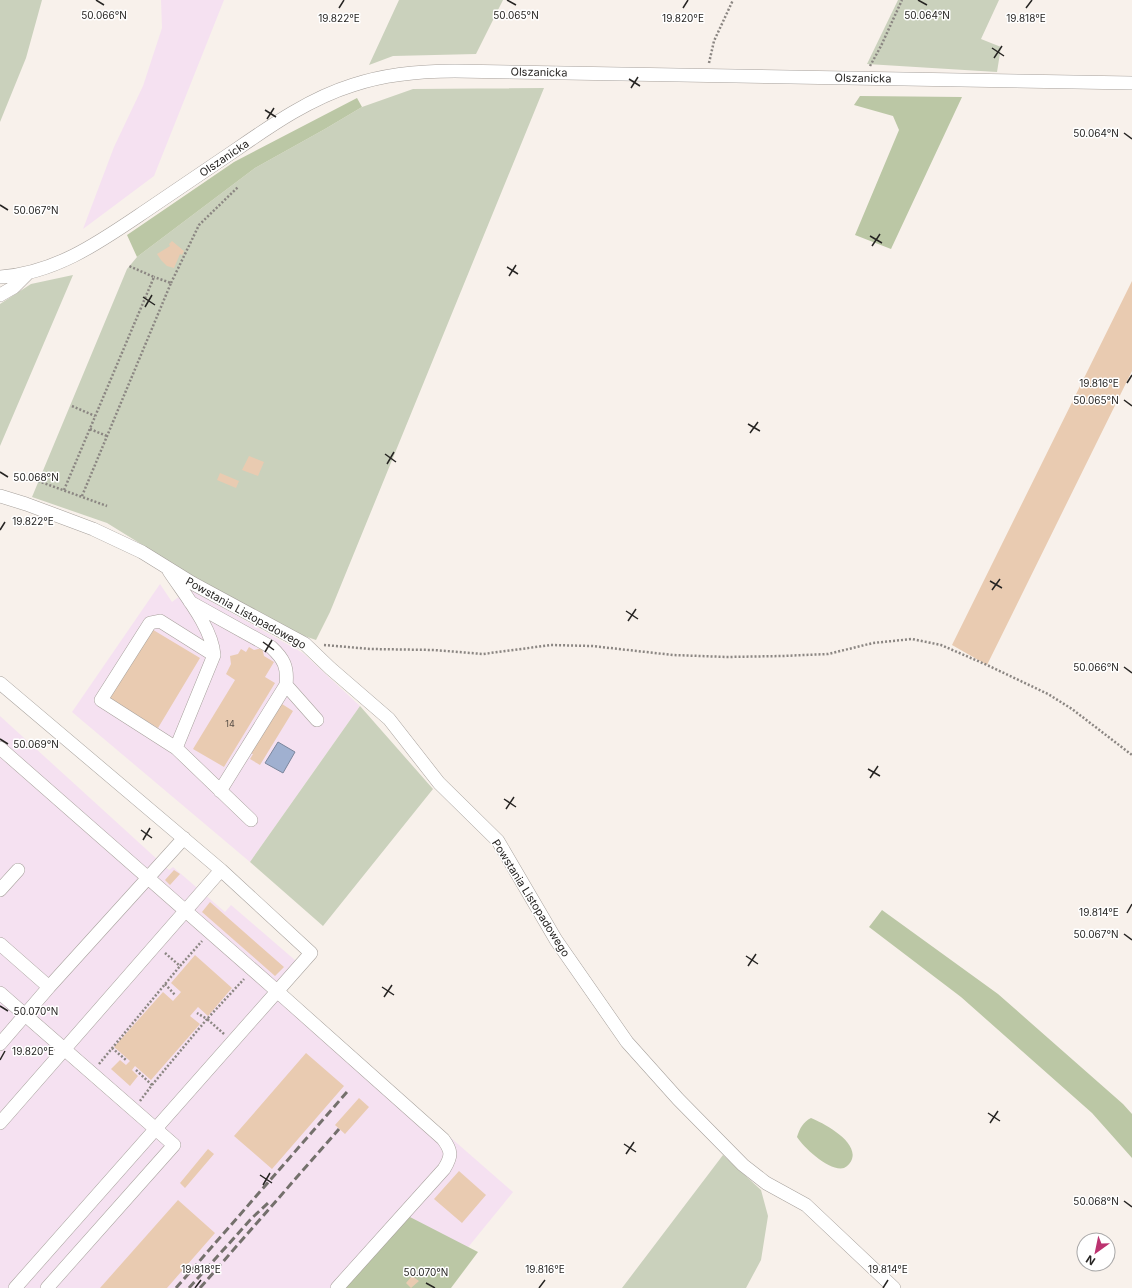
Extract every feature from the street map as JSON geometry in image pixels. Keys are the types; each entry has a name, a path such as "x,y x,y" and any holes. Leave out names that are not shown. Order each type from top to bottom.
{"street":[{"name":"Olszanicka","path":"0,277 28,273 55,265 82,252 116,231 275,123 328,95 351,85 367,80 399,74 423,71 447,71 1132,83"},
{"path":"0,295 14,287 28,273"},
{"name":"Powstania Listopadowego","path":"0,496 93,529 142,552 192,583 305,644 330,668 389,718 439,783 498,841 556,940 627,1042 678,1099 743,1165 766,1183 806,1205 894,1288"},
{"path":"168,568 210,635 214,655 176,748"},
{"path":"189,601 271,647 280,655 285,664 287,674 286,685 220,791"},
{"path":"214,655 160,621 150,623 101,700 176,748 251,820"},
{"path":"0,683 221,870 311,953 15,1288"},
{"path":"286,685 317,720"},
{"path":"0,748 443,1138 448,1146 451,1153 449,1161 444,1169 337,1288"},
{"path":"0,1044 49,987 184,838"},
{"path":"0,890 18,870"},
{"path":"0,1123 221,870"},
{"path":"0,944 49,987"},
{"path":"0,992 174,1145 47,1288"}],"path":[{"path":"707,75 714,41 733,0"},
{"path":"864,78 881,46 902,0"},
{"path":"82,496 171,283 199,225 238,187"},
{"path":"129,266 171,283"},
{"path":"64,490 154,277"},
{"path":"72,406 95,416"},
{"path":"90,429 107,436"},
{"path":"38,481 107,506"},
{"path":"305,644 371,649 434,650 483,654 551,645 592,646 673,654 728,657 828,654 873,643 912,639 942,645 1048,694 1132,755"},
{"path":"92,1073 210,932"},
{"path":"156,945 180,966"},
{"path":"134,1110 152,1085 207,1019 253,970"},
{"path":"165,984 175,995"},
{"path":"197,1013 207,1019 232,1042"},
{"path":"112,1048 126,1060"},
{"path":"136,1070 152,1085"}],"shaded area":[{"path":"161,0 224,0 154,176 83,229 114,147 143,86 162,28"},
{"path":"160,584 172,602 189,589 303,653 360,706 250,862 72,712"},
{"path":"0,716 169,870 173,867 225,912 231,905 296,961 276,985 513,1192 435,1288 0,1288"}],"green space":[{"path":"0,0 42,0 26,58 0,122"},
{"path":"399,0 503,0 476,54 393,56 369,65"},
{"path":"898,0 999,0 981,39 1001,47 997,72 867,64"},
{"path":"544,88 330,612 316,640 290,631 188,576 149,549 107,523 32,497 127,269 137,257 255,168 362,107 413,89"},
{"path":"860,96 962,97 891,249 855,235 899,130 893,116 854,105"},
{"path":"357,98 362,107 255,168 137,257 127,235 234,162"},
{"path":"73,275 0,446 0,304 31,284"},
{"path":"360,706 433,789 323,926 250,862"},
{"path":"882,910 998,994 1123,1104 1132,1114 1132,1158 1092,1113 961,997 869,927"},
{"path":"811,1118 831,1128 845,1139 850,1146 852,1159 844,1168 838,1168 825,1163 811,1153 800,1142 797,1137 799,1131 806,1121"},
{"path":"723,1155 761,1190 768,1216 761,1260 746,1288 622,1288"},
{"path":"408,1216 478,1252 451,1288 343,1288"}],"water":[{"path":"278,742 295,752 283,773 265,763"}],"building":[{"path":"172,241 184,251 182,255 180,254 174,268 167,266 157,254 170,246 169,244"},
{"path":"1132,281 1132,371 987,665 952,645"},
{"path":"249,456 264,462 258,476 242,470"},
{"path":"220,473 239,481 236,488 217,480"},
{"path":"150,628 200,658 158,728 108,698"},
{"path":"249,647 254,650 262,648 264,656 274,662 265,677 275,683 224,767 193,749 235,680 226,674 231,664 230,656 238,654 241,649 246,652"},
{"path":"282,704 293,711 260,765 250,759 253,754 250,753 279,705 281,706"},
{"path":"174,870 180,874 170,885 165,880"},
{"path":"210,902 284,967 275,976 202,912"},
{"path":"195,955 232,988 208,1016 198,1007 190,1016 200,1024 151,1080 135,1066 132,1070 138,1076 130,1086 111,1069 120,1060 126,1065 130,1061 114,1047 163,992 173,1001 181,992 171,983"},
{"path":"306,1053 344,1086 272,1169 234,1136"},
{"path":"359,1098 369,1107 345,1134 335,1125"},
{"path":"208,1149 214,1154 185,1188 180,1183"},
{"path":"459,1171 486,1195 462,1223 434,1199"},
{"path":"178,1200 215,1233 167,1288 100,1288"},
{"path":"412,1276 419,1281 411,1288 406,1283"}],"railway":[{"path":"176,1288 347,1092"},
{"path":"200,1288 339,1129"},
{"path":"189,1288 252,1218 268,1203"}]}
